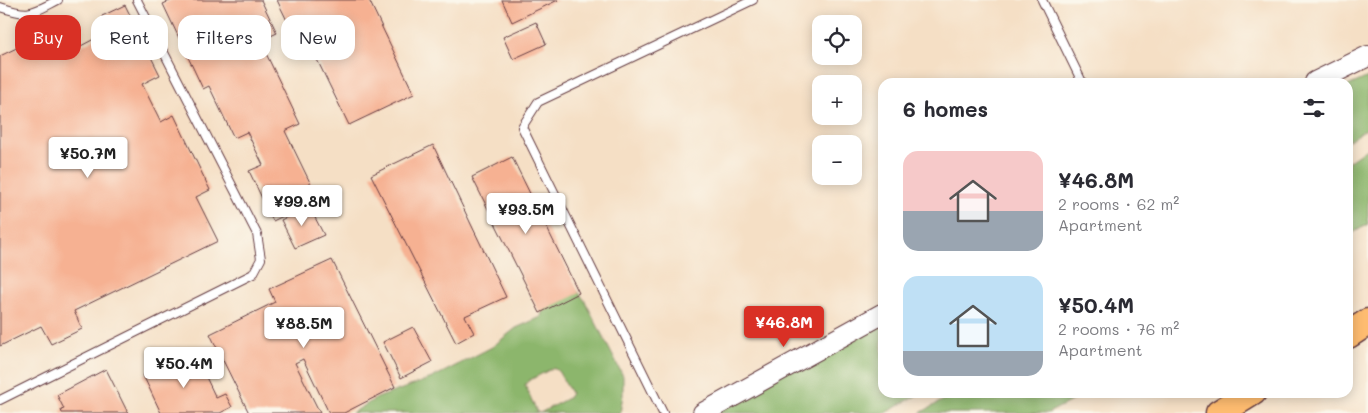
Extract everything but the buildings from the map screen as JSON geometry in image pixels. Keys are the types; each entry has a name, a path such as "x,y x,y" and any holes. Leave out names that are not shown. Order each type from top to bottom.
{"highway":[{"path":"1353,331 1368,322"},
{"path":"1219,413 1243,398"}],"street":[{"path":"1323,78 1368,56"},
{"path":"704,413 878,316"}],"lane":[{"path":"0,7 22,14 35,12 58,0"},
{"path":"0,400 253,274 261,259 256,234 137,0"},
{"path":"663,413 522,127 538,102 753,0"},
{"path":"1042,0 1080,78"}],"green space":[{"path":"1368,77 1368,128 1353,138 1353,84"},
{"path":"1368,148 1368,224 1353,233 1353,158"},
{"path":"577,290 585,301 623,376 623,395 620,413 540,413 352,413 377,398 432,378 492,347 516,328 541,317 543,307","holes":["553,368 558,371 571,393 568,398 540,413 537,412 525,385 528,381"]},
{"path":"878,322 878,398 912,398 885,413 707,413"},
{"path":"947,398 1077,398 1048,413 920,413"}]}
